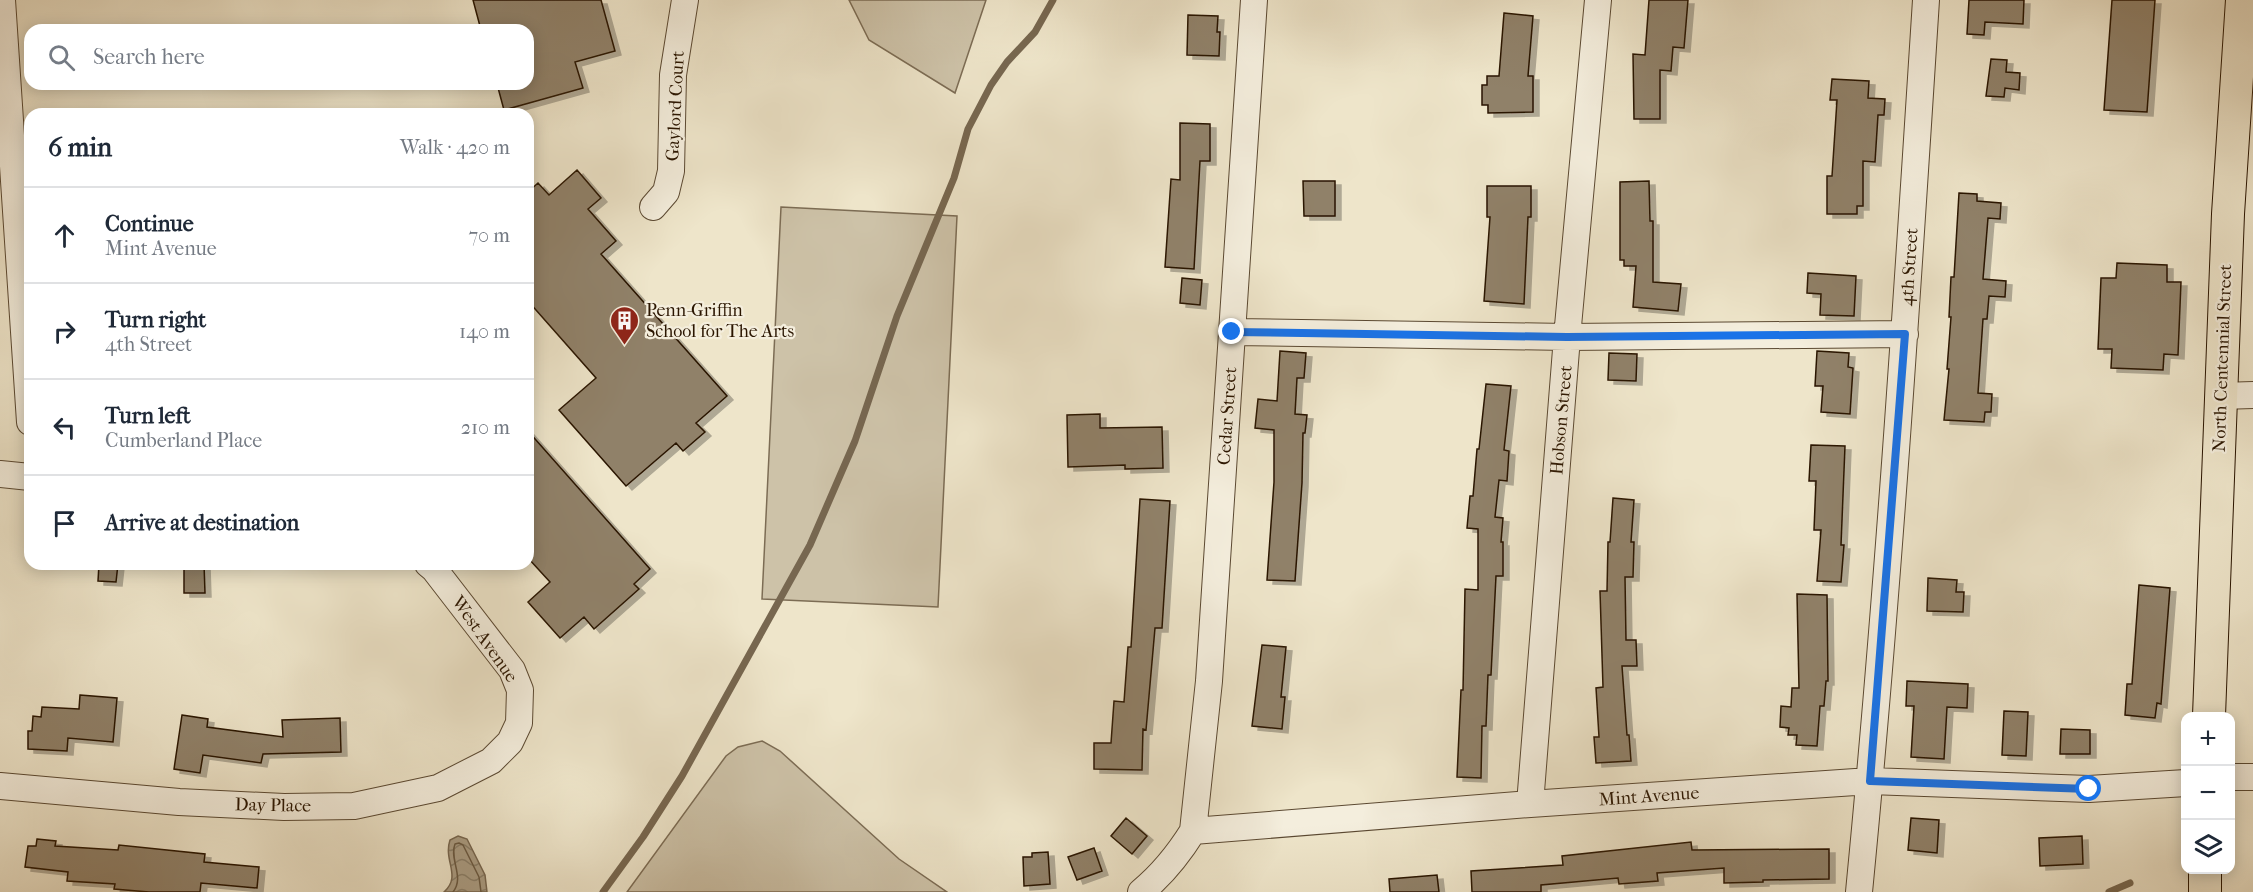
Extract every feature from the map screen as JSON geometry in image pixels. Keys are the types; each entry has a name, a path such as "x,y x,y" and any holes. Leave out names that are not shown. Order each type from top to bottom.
{"main road":[{"name":"North Centennial Street","path":"2209,712 2229,203 2241,0"},
{"path":"2205,874 2205,892"}],"street":[{"path":"2,0 24,332"},
{"name":"Gaylord Court","path":"653,207 666,192 671,171 673,75 685,0"},
{"name":"Cedar Street","path":"1193,831 1209,681 1254,0"},
{"name":"Hobson Street","path":"1530,804 1567,337 1598,0"},
{"name":"4th Street","path":"1860,892 1905,334 1926,0"},
{"path":"1232,332 1567,337 1905,334"},
{"path":"2221,396 2253,395"},
{"path":"0,474 24,476"},
{"name":"West Avenue","path":"435,570 512,670 520,690 519,723"},
{"name":"Day Place","path":"0,786 179,802 284,807 354,806 438,788 491,761 510,742 519,723"},
{"path":"2235,777 2253,777"},
{"name":"Mint Avenue","path":"1193,831 1530,804 1870,781 2089,789 2181,783"},
{"path":"1142,892 1160,877 1178,855 1193,831"}],"shaded area":[{"path":"849,0 986,0 955,93 869,40"},
{"path":"781,207 957,216 938,607 762,599"},
{"path":"762,741 780,751 899,859 947,892 627,892 726,756 738,747"}],"water":[{"path":"458,836 467,839 485,875 487,892 444,892 452,880 448,848 450,840"}],"building":[{"path":"473,0 601,0 615,51 575,62 583,88 511,108 503,108 499,90 534,90 534,24 479,24"},
{"path":"1649,0 1688,0 1684,48 1673,47 1671,71 1660,70 1660,119 1634,119 1633,54 1645,55"},
{"path":"1969,0 2024,0 2023,24 1985,22 1984,35 1967,34"},
{"path":"2112,0 2155,0 2147,112 2104,110"},
{"path":"1504,13 1533,16 1528,76 1533,76 1533,112 1488,113 1488,105 1482,105 1482,85 1487,85 1487,76 1499,76"},
{"path":"1188,15 1218,16 1219,56 1187,55"},
{"path":"1991,59 2007,60 2006,72 2020,73 2019,90 2005,88 2004,97 1986,96"},
{"path":"1832,79 1869,81 1868,98 1885,99 1884,115 1878,115 1875,162 1863,161 1863,206 1857,206 1857,214 1827,214 1827,176 1832,176 1837,100 1830,100"},
{"path":"1180,123 1210,124 1210,161 1200,161 1194,269 1165,267 1171,179 1180,180"},
{"name":"Penn-Griffin School for The Arts","path":"577,170 601,198 588,209 616,241 601,254 727,396 696,423 705,432 683,451 676,443 626,486 559,410 596,378 534,308 534,187 538,183 549,195"},
{"path":"1303,181 1335,181 1335,216 1304,216"},
{"path":"1649,181 1650,221 1653,221 1653,282 1681,284 1678,311 1633,307 1636,266 1624,266 1624,260 1620,260 1620,182"},
{"path":"1487,186 1531,186 1531,217 1528,217 1524,304 1484,301 1490,217 1487,217"},
{"path":"1959,193 1977,194 1977,201 2001,203 2000,219 1988,218 1983,279 2006,281 2005,297 1989,296 1987,319 1983,319 1978,393 1992,394 1991,412 1985,412 1984,422 1944,420 1949,369 1947,369 1951,277 1954,277"},
{"path":"2117,263 2167,265 2167,282 2181,282 2178,355 2164,354 2163,370 2111,368 2112,349 2098,349 2101,278 2116,278"},
{"path":"1808,273 1856,276 1854,316 1820,315 1821,294 1807,293"},
{"path":"1182,278 1202,280 1200,305 1180,303"},
{"path":"1280,351 1306,353 1304,378 1297,378 1295,414 1307,415 1305,433 1303,433 1295,581 1267,580 1274,482 1274,430 1255,428 1258,399 1277,401"},
{"path":"1817,351 1849,353 1848,367 1853,368 1850,414 1821,412 1823,386 1815,386"},
{"path":"1609,353 1637,354 1636,381 1608,380"},
{"path":"1486,384 1511,386 1504,450 1509,451 1507,481 1499,480 1495,517 1503,518 1501,542 1503,542 1503,576 1496,576 1491,675 1488,675 1486,726 1482,726 1481,778 1457,777 1461,690 1463,690 1465,589 1478,590 1478,529 1467,528"},
{"path":"1100,414 1100,428 1162,427 1163,468 1125,469 1125,465 1068,467 1067,415"},
{"path":"534,438 650,569 634,584 639,589 594,629 584,617 560,638 528,602 550,582 534,565"},
{"path":"1811,445 1845,446 1841,545 1844,545 1841,582 1817,581 1821,530 1814,530 1816,481 1809,481"},
{"path":"1613,498 1634,500 1631,542 1634,542 1633,577 1625,577 1626,640 1636,640 1637,666 1622,666 1631,761 1596,763 1594,737 1599,737 1596,688 1603,687 1600,591 1607,591 1608,542 1610,542"},
{"path":"1140,499 1170,501 1162,628 1155,628 1146,730 1143,729 1142,770 1094,769 1094,743 1111,743 1114,701 1124,702 1128,647 1131,647"},
{"path":"99,570 117,570 116,582 98,581"},
{"path":"184,570 204,570 205,593 184,593"},
{"path":"1928,578 1957,580 1956,592 1964,592 1963,612 1927,611"},
{"path":"2139,585 2170,588 2161,704 2157,703 2155,718 2125,715 2127,684 2132,684"},
{"path":"1797,594 1827,595 1828,681 1826,681 1824,706 1820,706 1817,746 1796,745 1797,735 1788,735 1789,728 1780,727 1781,706 1791,707 1792,688 1799,688"},
{"path":"1262,645 1286,647 1281,697 1285,697 1282,729 1252,726"},
{"path":"1907,681 1968,684 1967,708 1947,707 1944,759 1911,757 1914,706 1906,706"},
{"path":"80,695 117,698 113,742 68,738 67,751 28,749 28,731 32,731 33,716 41,717 42,707 79,709"},
{"path":"2004,711 2028,712 2026,756 2002,755"},
{"path":"182,715 208,719 207,727 283,737 282,720 340,718 341,752 263,754 261,763 203,755 200,773 174,769"},
{"path":"2061,729 2090,730 2090,754 2060,754"},
{"path":"1126,818 1147,836 1132,854 1111,836"},
{"path":"1911,818 1939,820 1937,853 1908,850"},
{"path":"2082,836 2083,864 2040,866 2039,838"},
{"path":"37,839 56,841 55,846 118,850 119,845 205,854 204,862 259,867 257,888 201,883 200,892 149,892 114,889 115,884 67,881 68,872 25,867 28,846 36,846"},
{"path":"1691,842 1692,850 1829,849 1829,879 1724,883 1724,868 1657,873 1658,881 1619,884 1618,878 1541,885 1541,892 1472,892 1471,871 1563,865 1562,856"},
{"path":"1094,848 1102,871 1077,880 1068,857"},
{"path":"1048,852 1050,884 1024,886 1023,857 1032,857 1032,853"},
{"path":"1437,875 1439,892 1390,892 1389,879"}],"waterway":[{"path":"603,892 643,837 682,776 810,545 855,441 897,316 954,178 968,129 991,85 1007,62 1035,32 1053,0"},
{"path":"2109,892 2130,883"}],"place":[{"name":"Penn-Griffin School for The Arts","path":"625,346"}],"route":[{"path":"1232,332 1567,337 1905,334 1870,781 2089,789"}]}
